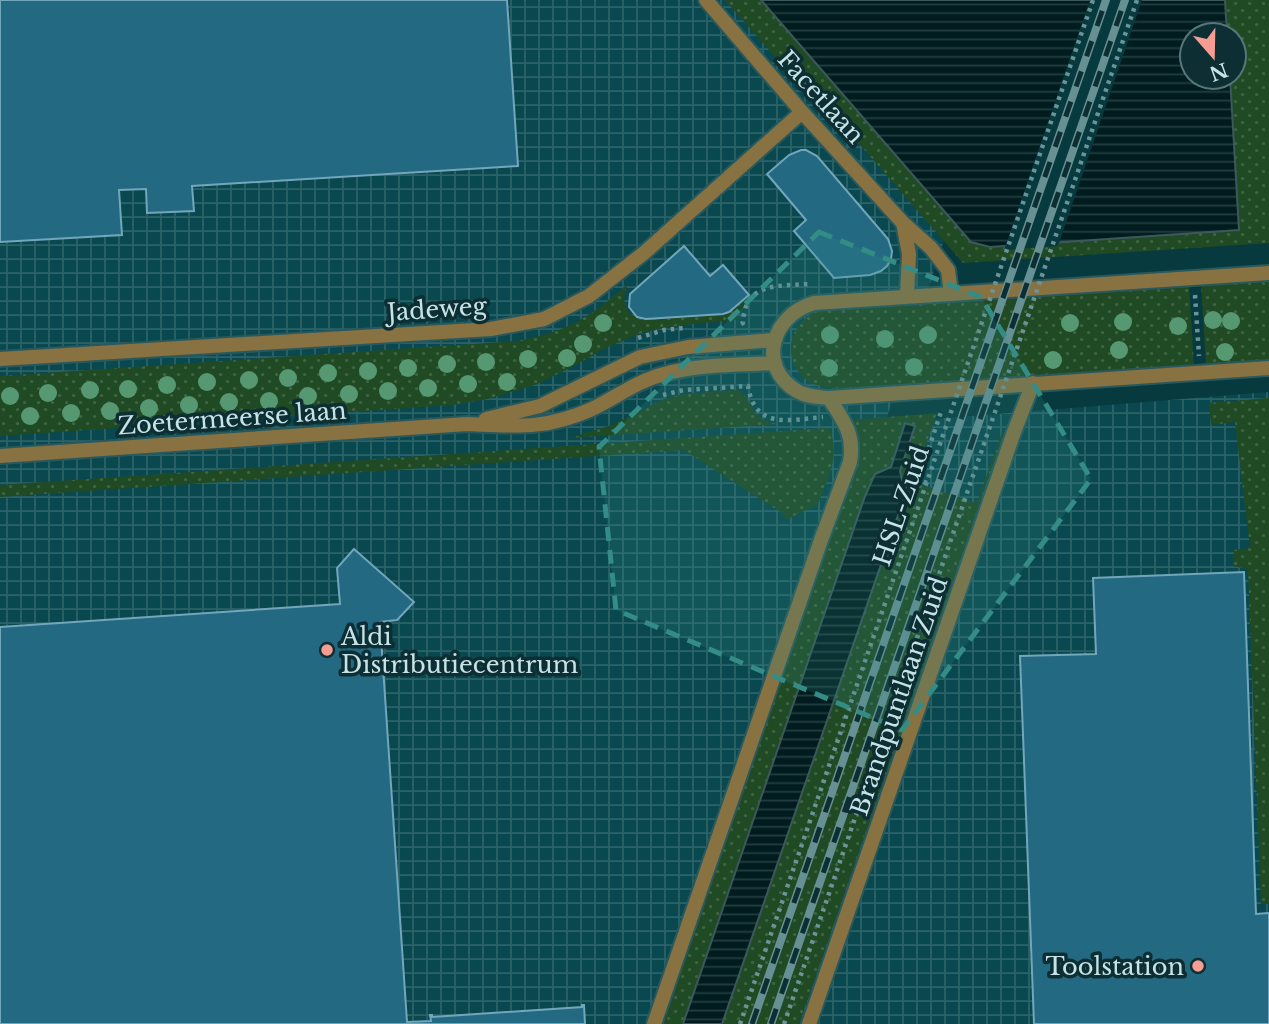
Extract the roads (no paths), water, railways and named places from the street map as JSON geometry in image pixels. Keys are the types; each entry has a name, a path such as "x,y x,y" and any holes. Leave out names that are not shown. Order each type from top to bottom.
{"street":[{"name":"Facetlaan","path":"706,0 802,112 903,223 931,248 948,270 951,293"},
{"name":"Jadeweg","path":"0,359 491,329 544,319 589,296 644,253 802,112"},
{"path":"903,223 909,254 907,296"},
{"path":"1269,273 814,303 804,306 780,326 774,352 775,363 781,375 795,390 808,396 829,398 1269,368"},
{"name":"Zoetermeerse laan","path":"467,424 540,406 640,357 688,346 775,340"},
{"name":"Zoetermeerse laan","path":"0,456 467,424 545,425 594,408 641,381 665,373 696,368 775,363"},
{"name":"Brandpuntlaan Zuid","path":"809,1024 1033,383"},
{"path":"654,1024 850,462 852,450 849,432 829,398"}],"railway":[{"path":"752,1024 1106,0"},
{"path":"771,1024 1125,0"}],"place":[{"name":"Aldi Distributiecentrum","path":"327,650"},
{"name":"Toolstation","path":"1198,966"}]}
